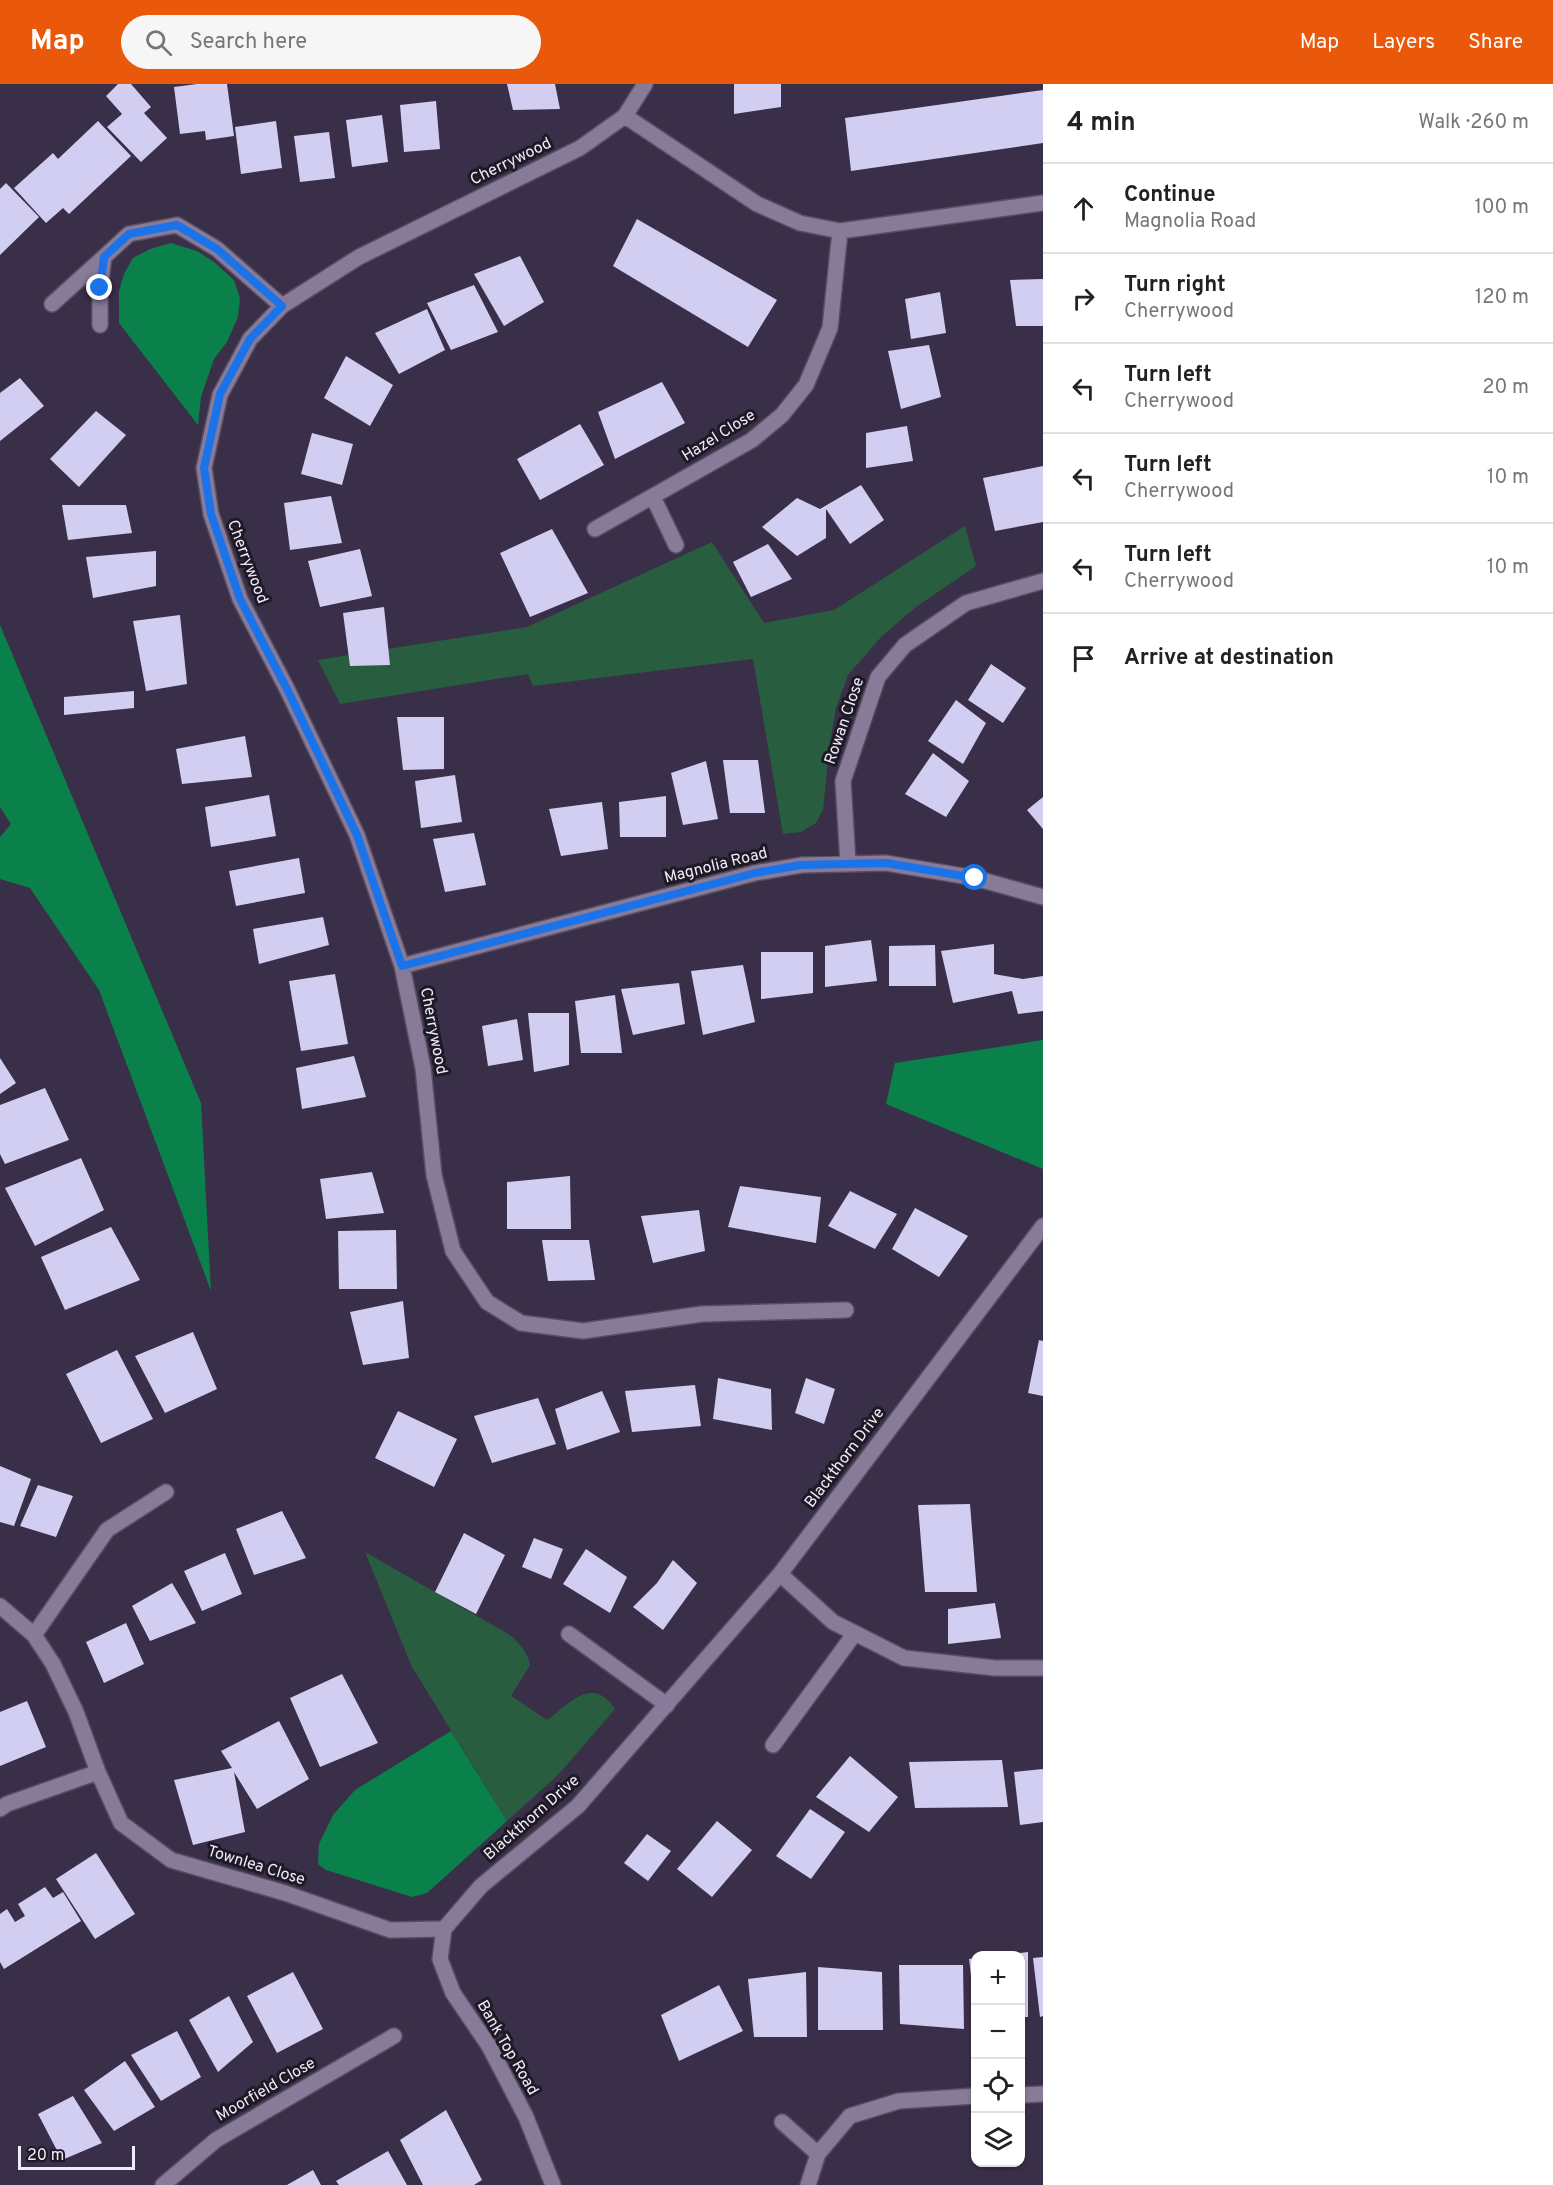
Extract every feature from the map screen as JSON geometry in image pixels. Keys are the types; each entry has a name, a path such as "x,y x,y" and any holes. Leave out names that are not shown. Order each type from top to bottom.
{"street":[{"name":"Cherrywood","path":"645,84 625,116 580,148 359,257 282,306 250,339 220,394 204,468 211,514 240,599 287,689 357,835 402,966 423,1068 434,1175 453,1251 487,1302 521,1323 583,1331 702,1314 846,1310"},
{"path":"625,116 757,204 800,223 840,231 1043,203"},
{"path":"52,304 129,234 177,225 217,249 282,306"},
{"name":"Hazel Close","path":"595,529 752,440 782,415 806,386 830,328 840,231"},
{"path":"100,325 100,288 104,257"},
{"path":"653,497 676,545"},
{"name":"Rowan Close","path":"848,863 843,781 878,677 904,645 966,603 1043,581"},
{"name":"Magnolia Road","path":"402,966 755,873 801,865 886,863 975,878 1043,897"},
{"name":"Blackthorn Drive","path":"444,1929 481,1886 578,1806 780,1574 1043,1226"},
{"path":"34,1635 107,1530 166,1492"},
{"path":"780,1574 833,1622 904,1658 995,1668 1043,1668"},
{"name":"Townlea Close","path":"0,1606 34,1635 53,1664 76,1712 98,1772 121,1823 171,1860 285,1893 390,1930 444,1929"},
{"path":"773,1745 855,1633"},
{"path":"569,1634 667,1705"},
{"path":"0,1809 7,1804 98,1772"},
{"name":"Bank Top Road","path":"444,1929 440,1959 453,1992 489,2046 521,2107 553,2185"},
{"name":"Moorfield Close","path":"163,2185 216,2140 394,2036"},
{"path":"1025,2095 1043,2094"},
{"path":"808,2185 818,2154 850,2116 899,2102 971,2096"},
{"path":"782,2122 818,2154"}],"green space":[{"path":"171,243 197,251 214,262 234,280 240,298 238,317 227,342 214,359 201,397 198,425 119,323 119,291 124,274 133,258 150,249"},
{"path":"965,526 976,566 916,607 882,636 848,675 836,708 823,810 816,823 801,832 783,834 753,659 533,686 528,674 340,704 318,660 527,627 712,542 764,623 834,610"},
{"path":"0,625 201,1103 211,1291 99,990 30,888 0,879 0,837 11,824 0,807"},
{"path":"1043,1040 1043,1169 886,1104 895,1063"},
{"path":"365,1552 514,1638 525,1652 530,1665 511,1696 547,1720 573,1700 590,1693 607,1699 615,1709 558,1775 507,1821 412,1667"},
{"path":"451,1731 507,1821 427,1893 412,1897 326,1870 318,1864 319,1844 333,1815 355,1790"}],"building":[{"path":"118,84 131,84 151,107 144,113 167,138 141,162 107,127 122,114 106,96"},
{"path":"227,84 234,136 206,140 205,131 180,134 174,87"},
{"path":"507,84 555,84 560,109 513,110"},
{"path":"734,84 781,84 781,107 734,114"},
{"path":"1043,90 1043,143 851,171 845,118"},
{"path":"436,101 440,149 404,152 400,105"},
{"path":"382,115 388,162 352,167 346,120"},
{"path":"98,121 131,156 69,214 63,208 46,223 14,188 53,153 58,159"},
{"path":"276,121 282,168 241,174 235,127"},
{"path":"329,132 335,178 300,182 294,136"},
{"path":"6,183 39,217 0,255 0,189"},
{"path":"637,219 777,300 748,347 613,266"},
{"path":"520,256 544,302 504,326 474,274"},
{"path":"1043,279 1043,326 1016,326 1010,280"},
{"path":"474,285 498,332 451,350 427,303"},
{"path":"940,292 946,333 911,339 905,299"},
{"path":"427,309 445,350 399,374 375,333"},
{"path":"929,345 941,397 901,409 888,351"},
{"path":"346,356 393,385 370,426 324,398"},
{"path":"20,378 44,406 0,441 0,393"},
{"path":"662,382 685,423 615,459 598,412"},
{"path":"96,411 126,435 79,487 50,459"},
{"path":"580,424 604,465 540,500 517,459"},
{"path":"907,426 913,461 866,468 866,433"},
{"path":"312,433 353,444 342,485 301,474"},
{"path":"1043,466 1043,522 995,531 983,478"},
{"path":"861,485 884,520 850,544 826,509 826,538 797,556 762,527 797,498 820,509"},
{"path":"331,496 342,543 290,550 284,503"},
{"path":"62,505 126,505 132,533 68,540"},
{"path":"552,529 588,593 530,617 500,553"},
{"path":"768,544 792,579 751,597 733,562"},
{"path":"360,549 372,596 320,607 308,561"},
{"path":"156,551 156,586 93,598 86,557"},
{"path":"384,607 390,665 350,666 343,613"},
{"path":"180,615 187,684 146,691 133,621"},
{"path":"991,664 1026,688 1003,723 968,700"},
{"path":"134,691 134,708 64,715 64,697"},
{"path":"956,700 986,723 963,764 928,741"},
{"path":"397,717 444,717 444,769 403,770"},
{"path":"245,736 252,777 182,784 176,749"},
{"path":"933,753 969,781 946,817 905,794"},
{"path":"723,760 758,760 765,813 730,813"},
{"path":"706,761 718,819 683,825 671,773"},
{"path":"455,775 462,822 421,828 415,781"},
{"path":"269,795 276,836 211,847 205,807"},
{"path":"666,796 666,837 620,837 619,802"},
{"path":"1043,797 1043,829 1027,810"},
{"path":"602,802 608,849 561,856 549,809"},
{"path":"474,833 486,885 445,892 433,839"},
{"path":"299,858 305,893 236,906 229,871"},
{"path":"323,917 329,945 259,964 253,929"},
{"path":"871,940 877,981 825,987 825,946"},
{"path":"994,944 994,974 1023,979 1043,976 1043,1011 1018,1014 1012,991 953,1003 941,951"},
{"path":"935,945 936,986 889,986 889,946"},
{"path":"761,952 813,952 813,993 761,999"},
{"path":"743,965 755,1022 703,1035 691,971"},
{"path":"335,974 348,1044 301,1051 289,981"},
{"path":"679,983 685,1024 633,1035 621,989"},
{"path":"615,995 622,1053 581,1053 575,1001"},
{"path":"528,1013 569,1013 569,1065 534,1072"},
{"path":"517,1019 523,1060 488,1066 482,1026"},
{"path":"354,1056 366,1097 302,1109 296,1068"},
{"path":"0,1058 16,1083 0,1094"},
{"path":"45,1088 69,1140 5,1164 0,1154 0,1105"},
{"path":"81,1158 104,1210 35,1246 5,1188"},
{"path":"372,1172 384,1213 326,1219 320,1179"},
{"path":"570,1176 571,1229 507,1229 507,1182"},
{"path":"740,1186 821,1197 816,1243 728,1227"},
{"path":"850,1191 897,1214 875,1249 828,1226"},
{"path":"915,1208 968,1236 939,1277 892,1249"},
{"path":"699,1210 705,1251 653,1263 641,1216"},
{"path":"111,1227 140,1280 65,1310 41,1257"},
{"path":"396,1230 397,1289 339,1289 338,1231"},
{"path":"542,1240 589,1240 595,1280 548,1281"},
{"path":"403,1301 409,1358 363,1365 350,1312"},
{"path":"193,1332 217,1389 165,1413 135,1356"},
{"path":"1039,1340 1043,1341 1043,1396 1028,1393"},
{"path":"117,1350 153,1419 101,1443 66,1374"},
{"path":"718,1378 771,1389 772,1430 713,1419"},
{"path":"806,1378 835,1389 824,1424 795,1413"},
{"path":"695,1385 701,1426 632,1432 625,1391"},
{"path":"602,1391 620,1432 567,1450 555,1409"},
{"path":"538,1398 556,1444 492,1463 474,1416"},
{"path":"398,1411 457,1439 434,1487 375,1458"},
{"path":"0,1466 31,1479 14,1526 0,1522"},
{"path":"38,1485 73,1496 56,1537 20,1526"},
{"path":"970,1504 977,1592 925,1592 918,1505"},
{"path":"282,1511 306,1558 254,1575 236,1529"},
{"path":"464,1533 505,1555 476,1614 435,1592"},
{"path":"534,1538 563,1549 551,1579 522,1567"},
{"path":"586,1549 627,1577 610,1613 563,1584"},
{"path":"225,1553 242,1594 202,1611 184,1571"},
{"path":"673,1560 697,1583 663,1630 633,1607 657,1583"},
{"path":"172,1583 196,1623 150,1641 132,1606"},
{"path":"995,1603 1001,1638 948,1644 948,1609"},
{"path":"126,1623 144,1664 104,1683 86,1642"},
{"path":"342,1674 378,1743 320,1767 290,1698"},
{"path":"27,1701 46,1747 0,1766 0,1712"},
{"path":"279,1721 309,1779 257,1809 234,1772 245,1832 193,1845 174,1780 232,1768 221,1751"},
{"path":"850,1756 898,1797 869,1832 816,1797"},
{"path":"1002,1760 1008,1807 915,1808 909,1762"},
{"path":"1043,1769 1043,1822 1020,1825 1014,1772"},
{"path":"810,1809 845,1832 811,1879 776,1856"},
{"path":"717,1821 752,1850 712,1897 677,1869"},
{"path":"647,1834 671,1851 648,1881 624,1863"},
{"path":"96,1853 135,1914 95,1939 56,1879"},
{"path":"45,1887 53,1898 63,1892 81,1921 4,1969 0,1962 0,1914 7,1909 15,1922 25,1916 18,1904"},
{"path":"1025,1952 1028,1952 1028,2017 1025,2017"},
{"path":"1043,1957 1043,2016 1040,2017 1033,1958"},
{"path":"899,1965 963,1965 964,2029 900,2024"},
{"path":"818,1967 882,1972 883,2030 818,2030"},
{"path":"293,1972 323,2029 277,2053 247,1996"},
{"path":"806,1972 807,2037 754,2037 748,1979"},
{"path":"719,1985 743,2031 679,2061 661,2015"},
{"path":"229,1996 253,2042 218,2072 189,2020"},
{"path":"177,2031 201,2077 161,2101 131,2055"},
{"path":"125,2061 155,2107 114,2131 84,2090"},
{"path":"73,2096 102,2143 62,2160 38,2114"},
{"path":"446,2110 482,2180 474,2185 423,2185 400,2140"},
{"path":"388,2151 407,2185 339,2185 336,2181"},
{"path":"313,2170 321,2185 287,2185"}],"route":[{"path":"100,288 104,257 129,234 177,225 217,249 282,306 250,339 220,394 204,468 211,514 240,599 287,689 357,835 402,966 755,873 801,865 886,863 975,878"}]}
